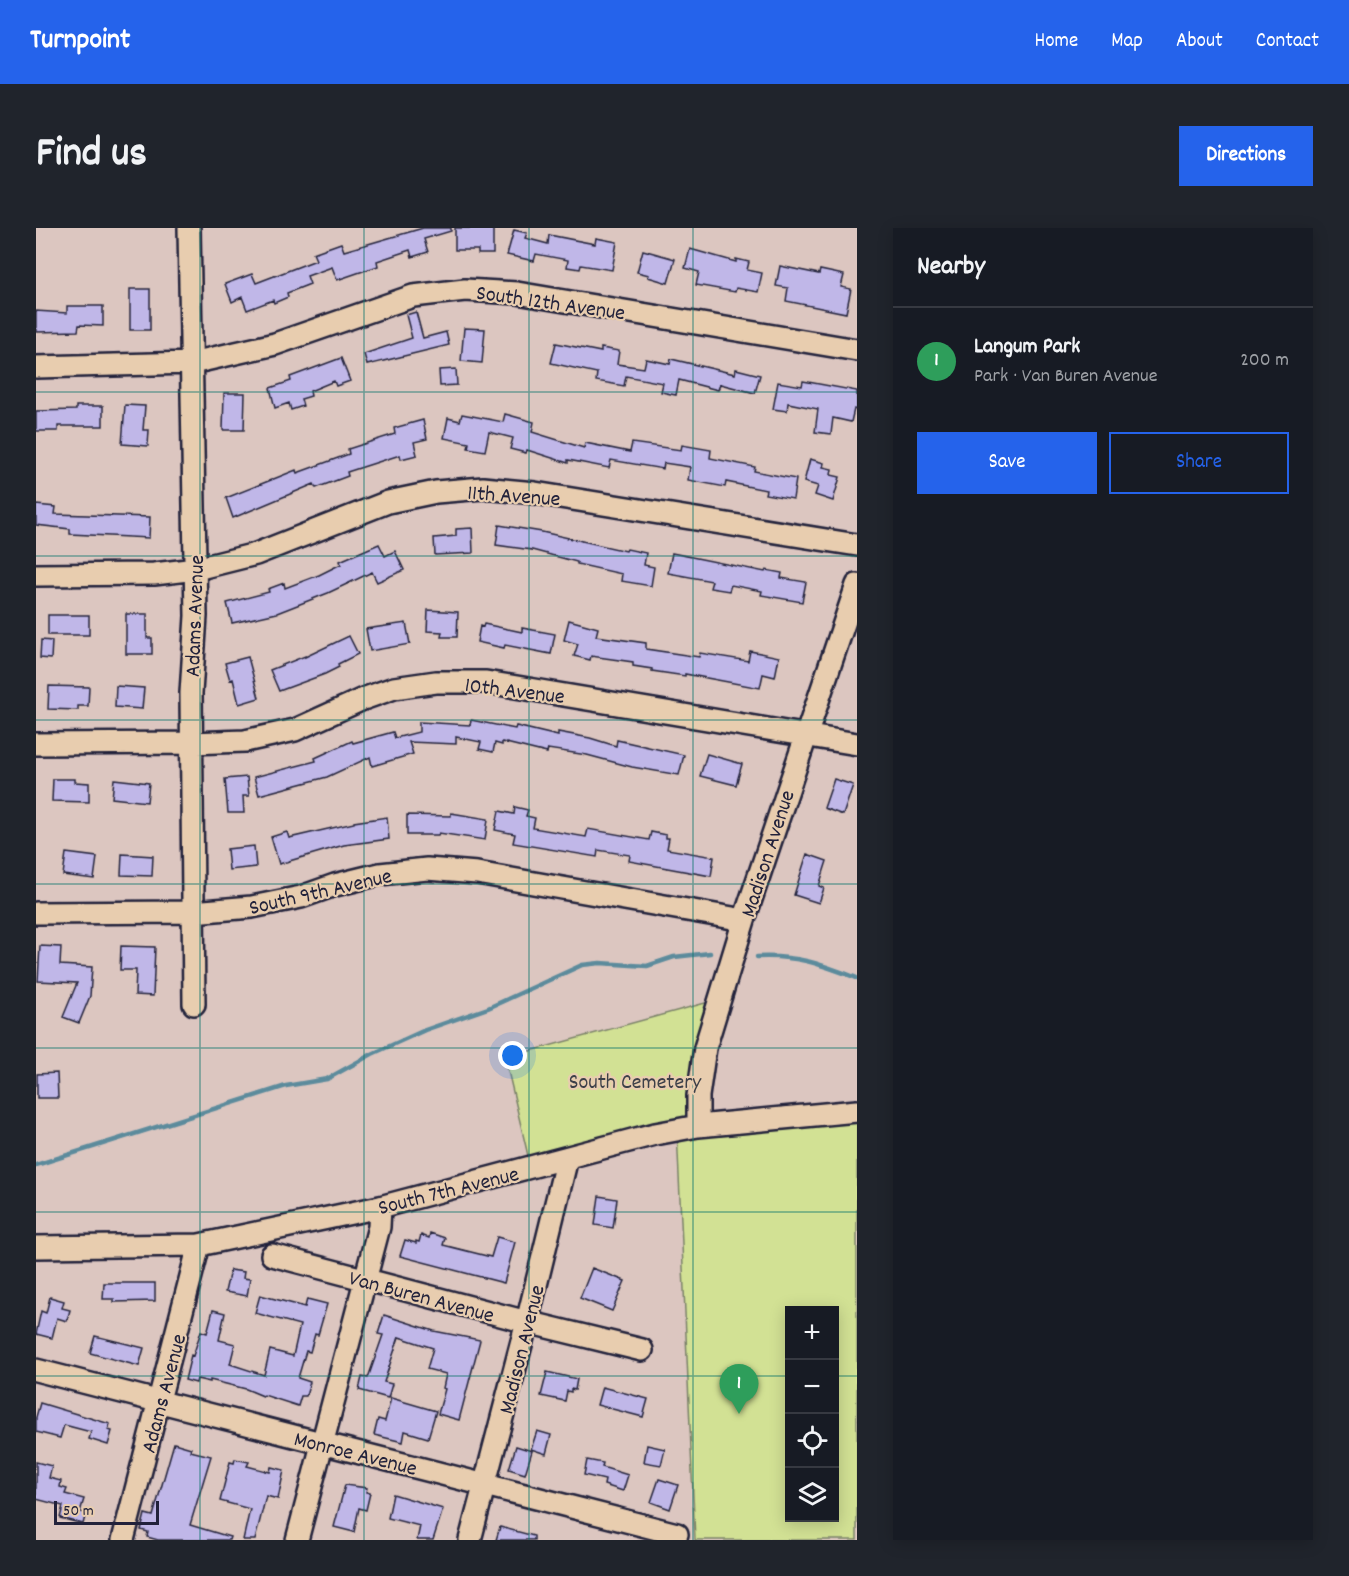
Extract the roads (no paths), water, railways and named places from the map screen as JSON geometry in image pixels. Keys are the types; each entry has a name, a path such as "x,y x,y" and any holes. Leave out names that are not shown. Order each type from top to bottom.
{"street":[{"name":"Adams Avenue","path":"189,228 196,569 196,616 191,693 194,1004"},
{"name":"South 12th Avenue","path":"36,367 192,363 275,344 413,296 465,290 517,293 857,350"},
{"name":"11th Avenue","path":"36,575 133,574 196,569 256,554 388,502 436,492 483,488 535,493 857,545"},
{"name":"Madison Avenue","path":"698,1126 698,1096 705,1048 744,920 857,585"},
{"name":"10th Avenue","path":"36,744 245,741 295,730 363,699 394,688 436,682 486,682 857,744"},
{"name":"South 9th Avenue","path":"36,913 192,912 252,907 301,897 335,885 380,874 426,869 477,873 744,920"},
{"name":"South 7th Avenue","path":"36,1247 199,1245 380,1207 655,1134 698,1126 857,1111"},
{"name":"Madison Avenue","path":"470,1540 567,1158"},
{"path":"297,1540 366,1281 379,1227 380,1207"},
{"name":"Adams Avenue","path":"123,1540 199,1245"},
{"name":"Van Buren Avenue","path":"272,1255 366,1281 642,1350"},
{"name":"Monroe Avenue","path":"36,1370 485,1485 644,1533 677,1534"}],"waterway":[{"path":"36,1165 286,1086 327,1079 372,1054 425,1030 488,1008 582,965 600,963 647,966 674,957 710,953"},
{"path":"757,957 784,957 808,962 857,978"}],"place":[{"name":"Langum Park","path":"739,1414"}],"park label":[{"name":"South Cemetery","path":"635,1080"}]}
